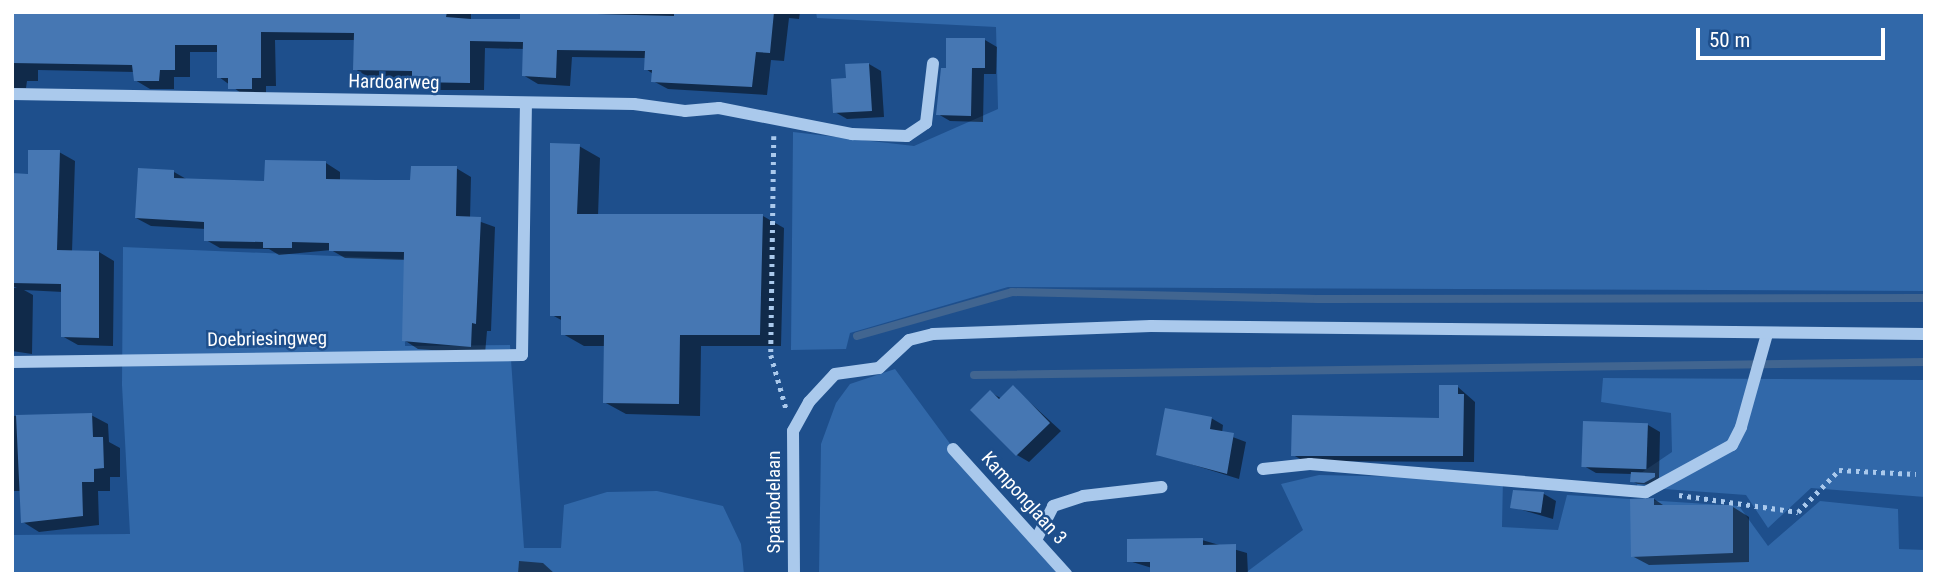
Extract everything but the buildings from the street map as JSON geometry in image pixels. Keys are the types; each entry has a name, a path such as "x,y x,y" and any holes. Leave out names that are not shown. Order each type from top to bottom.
{"street":[{"name":"Hardoarweg","path":"12,94 719,108 852,134 907,135 926,123 933,62"},
{"name":"Doebriesingweg","path":"12,362 522,355 526,104"},
{"path":"793,431 821,385 835,374 879,368 909,340 977,330 1151,326 1925,334"},
{"path":"1263,469 1310,464 1646,492 1732,445 1767,334"},
{"name":"Spathodelaan","path":"793,431 794,574"},
{"name":"Kamponglaan 3","path":"953,449 1066,574"},
{"path":"1036,540 1054,506 1083,496 1161,487"}],"path":[{"path":"775,118 771,355 775,380 793,431"},
{"path":"1646,492 1742,501 1798,512 1839,470 1916,474"}],"shaded area":[{"path":"816,12 1925,12 1925,291 1008,287 850,333 846,349 791,350 793,132 914,146 998,109 996,27 817,18"},
{"path":"123,247 404,259 405,346 510,345 524,548 561,548 564,505 607,492 657,491 723,506 741,544 744,574 12,574 12,535 130,534 122,385"},
{"path":"895,369 982,487 1061,574 819,574 821,444 836,403 850,384"},
{"path":"1603,378 1925,380 1925,497 1811,488 1768,528 1746,495 1637,487 1638,475 1672,452 1671,413 1601,402"},
{"path":"1319,475 1503,479 1502,527 1558,530 1567,495 1739,506 1768,546 1820,501 1898,509 1899,549 1925,550 1925,574 1244,574 1303,530 1281,484"}],"waterway":[{"path":"857,336 1012,292 1317,299 1925,298"},
{"path":"974,375 1925,362"}]}
